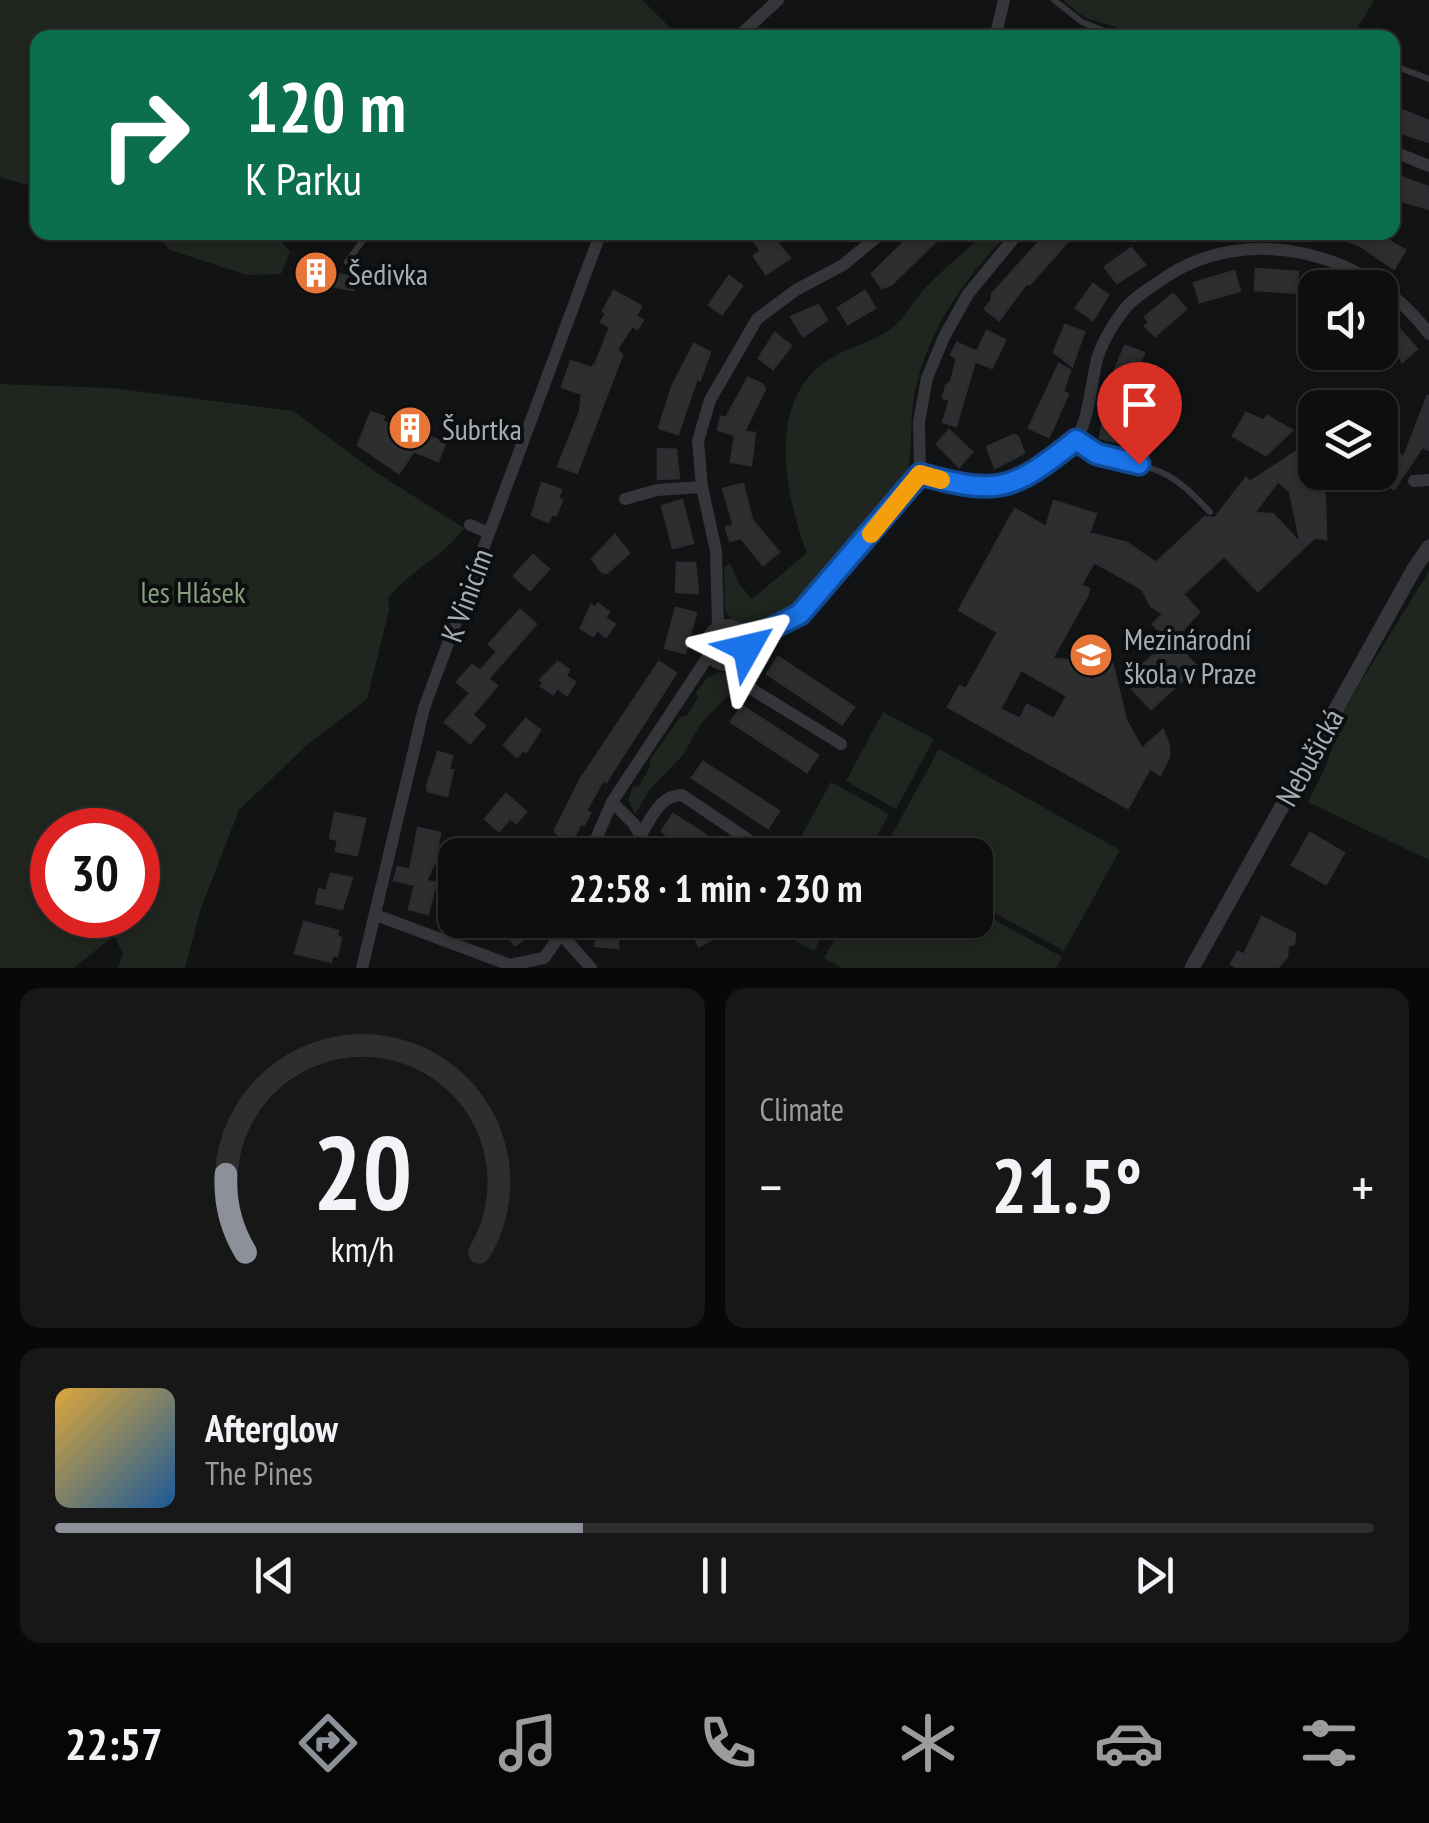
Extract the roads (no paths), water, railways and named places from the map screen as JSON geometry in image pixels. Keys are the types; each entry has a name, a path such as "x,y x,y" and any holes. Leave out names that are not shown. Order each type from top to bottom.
{"street":[{"path":"746,30 778,0"},
{"path":"997,30 1004,0"},
{"path":"1400,154 1429,166"},
{"name":"K Vinicím","path":"362,968 424,708 598,240"},
{"path":"718,627 736,627 745,636 745,655 736,664 718,664 709,654 707,642 718,627 716,552 702,488 698,441 710,400 757,320 796,290 843,265 873,240"},
{"path":"745,636 761,634 800,614 920,474 918,422 933,364 968,294 1012,240"},
{"path":"920,474 965,486 1001,487 1038,470 1076,440 1099,351 1124,309 1180,266 1207,256 1273,248 1314,255 1390,290 1429,334"},
{"path":"1414,481 1429,480"},
{"path":"625,499 656,490 702,488"},
{"path":"470,525 489,532"},
{"name":"Nebušická","path":"1192,968 1429,547"},
{"path":"596,838 612,802 709,654"},
{"path":"736,664 754,690 842,744"},
{"path":"640,838 662,802 671,795 682,795 747,838"},
{"path":"612,802 634,824 640,838"},
{"path":"376,915 515,967 544,958 558,938"},
{"path":"565,938 591,968"}],"lane":[{"path":"1054,0 1082,22 1102,30"},
{"path":"1400,68 1429,78"},
{"path":"347,262 363,240"},
{"path":"1076,440 1097,454 1166,475 1186,487 1210,512"}],"place":[{"name":"Šedivka","path":"316,273"},
{"name":"Šubrtka","path":"410,428"},
{"name":"Mezinárodní škola v Praze","path":"1091,655"}],"park label":[{"name":"les Hlásek","path":"193,591"}]}
